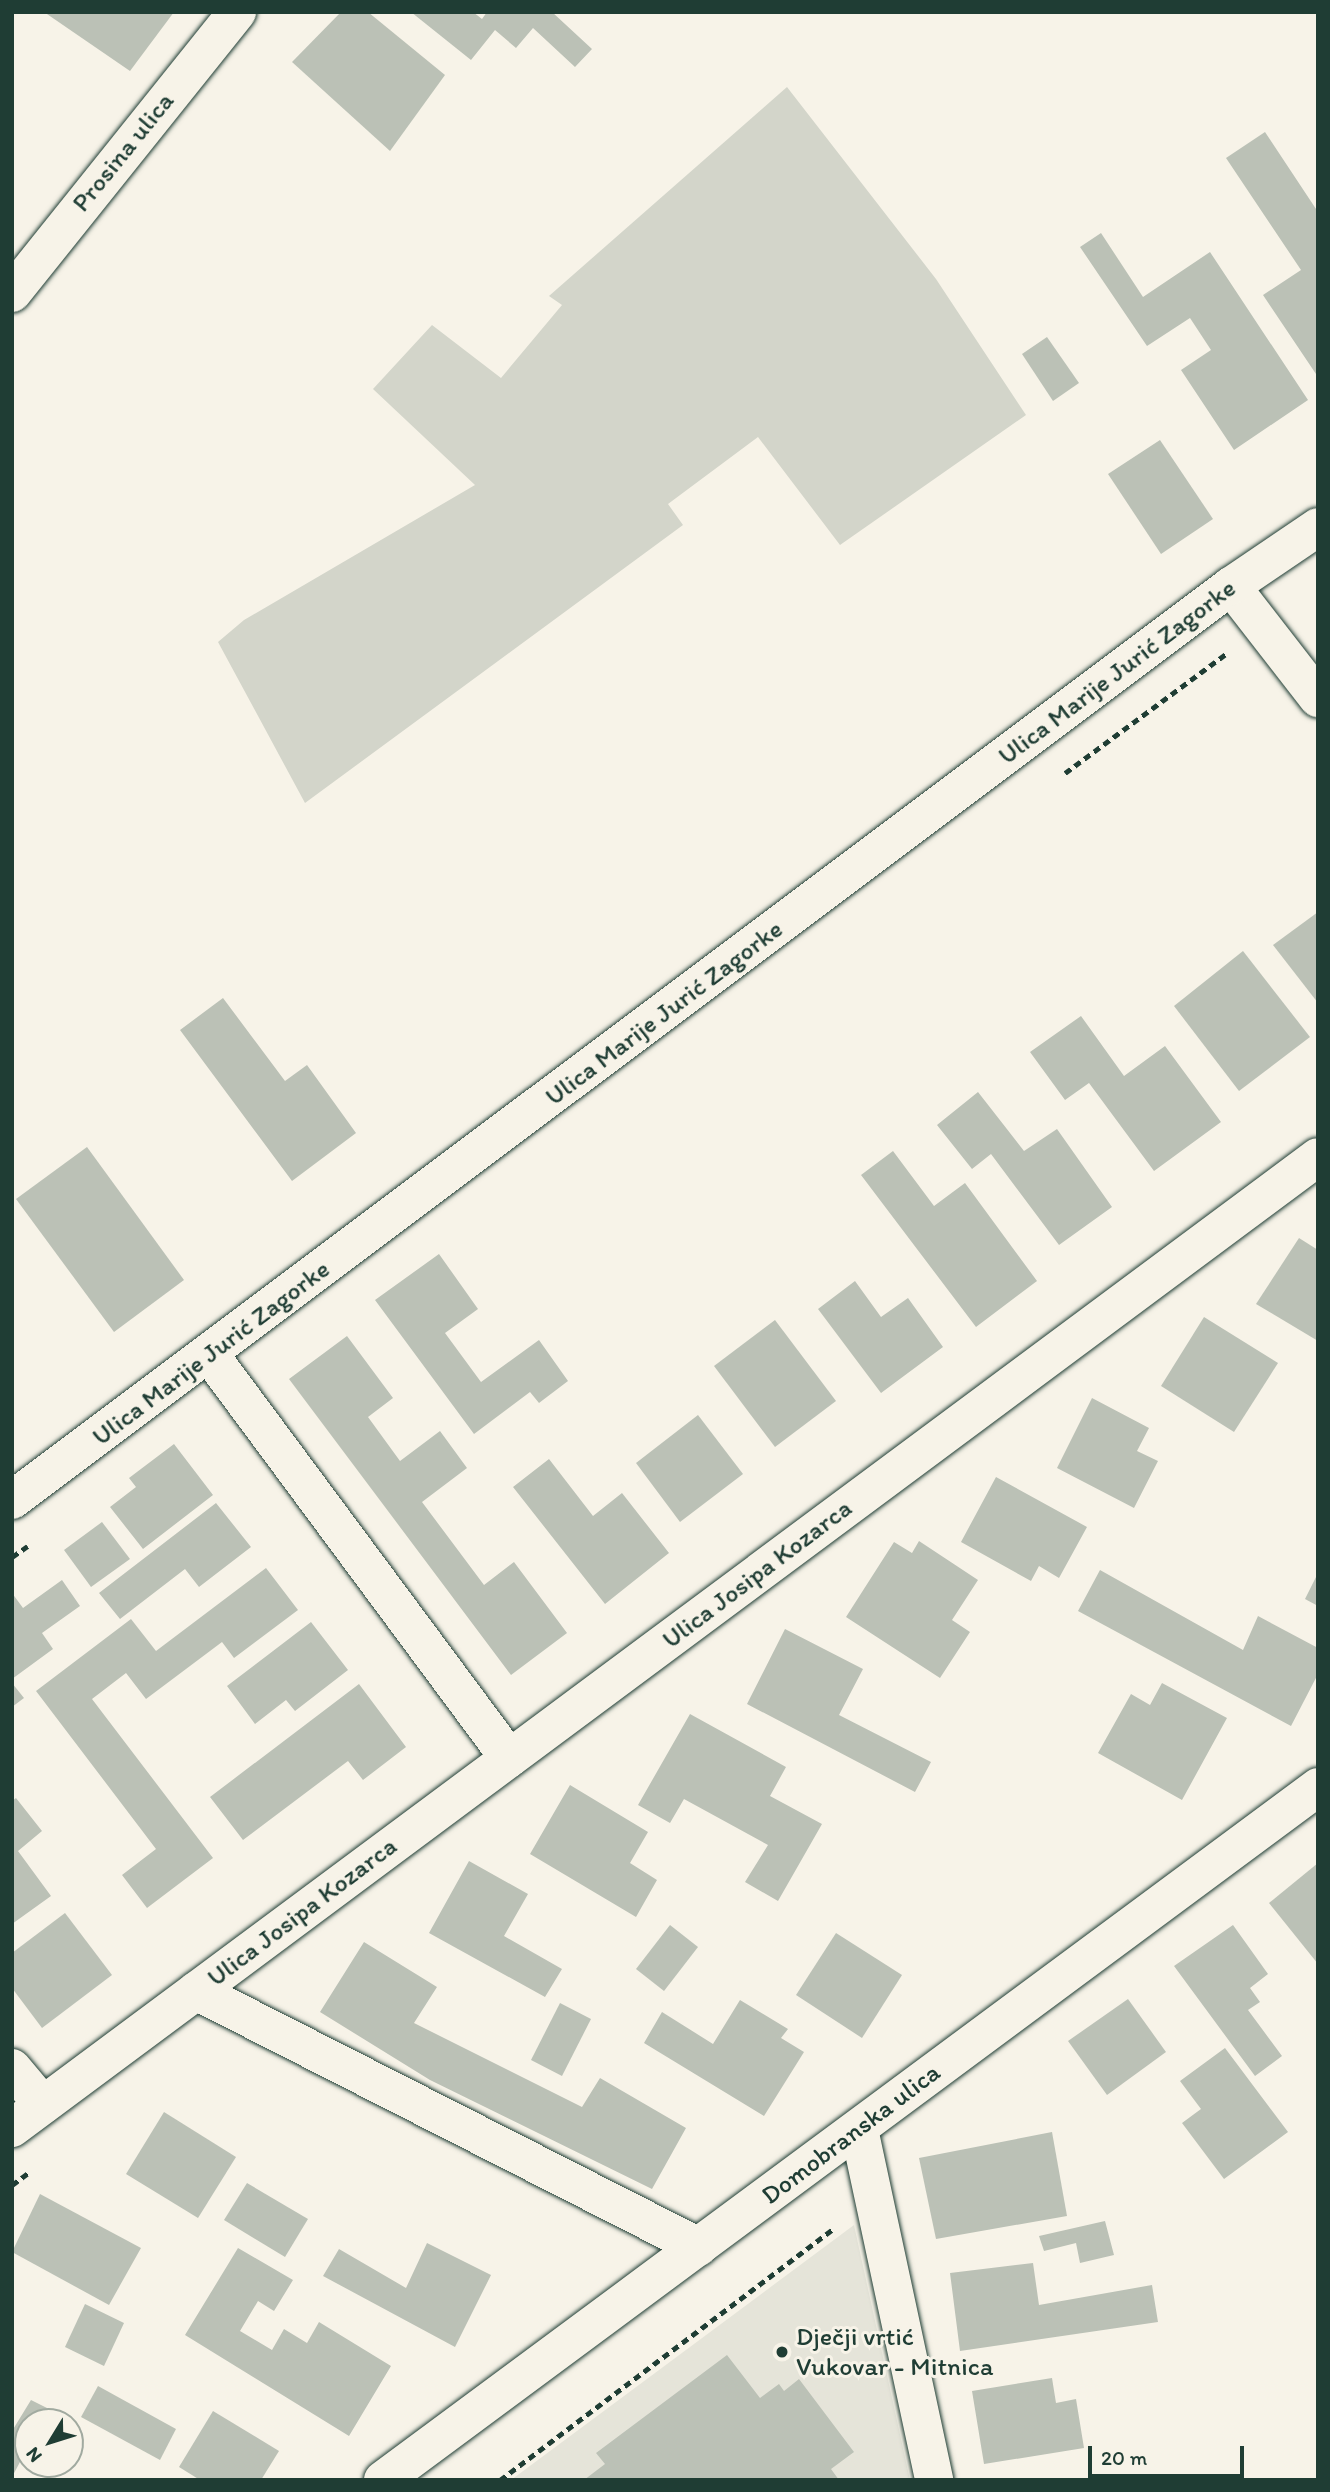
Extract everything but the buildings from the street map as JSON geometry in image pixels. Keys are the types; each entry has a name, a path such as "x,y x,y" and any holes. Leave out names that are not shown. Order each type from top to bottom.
{"street":[{"name":"Prosina ulica","path":"12,293 237,12"},
{"name":"Ulica Marije Jurić Zagorke","path":"12,1500 210,1355 1231,586 1318,527"},
{"path":"1231,586 1318,698"},
{"name":"Ulica Josipa Kozarca","path":"12,2127 1318,1157"},
{"path":"210,1355 509,1758"},
{"name":"Domobranska ulica","path":"383,2480 1318,1787"},
{"name":"Ulica Josipa Kozarca","path":"196,1991 699,2247"},
{"path":"12,2068 43,2105"},
{"path":"859,2129 934,2480"}],"shaded area":[{"path":"787,87 936,279 1026,415 840,545 758,437 668,504 683,525 305,803 218,642 244,620 475,485 373,389 432,325 501,378 562,305 549,296"},
{"name":"Dječji vrtić Vukovar - Mitnica","path":"854,2225 910,2480 511,2480"}],"place":[{"name":"Dječji vrtić Vukovar - Mitnica","path":"782,2352"}]}
